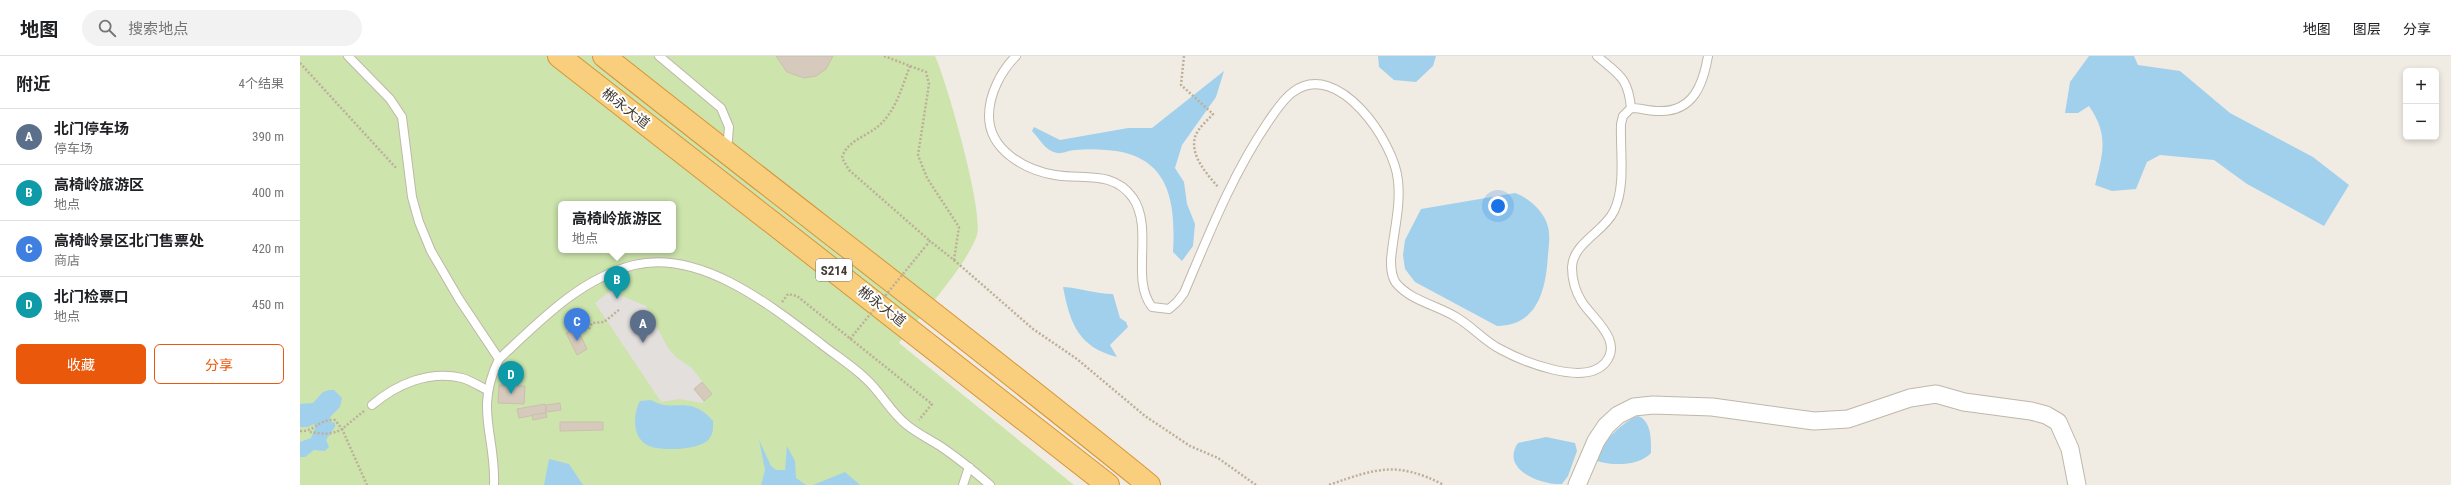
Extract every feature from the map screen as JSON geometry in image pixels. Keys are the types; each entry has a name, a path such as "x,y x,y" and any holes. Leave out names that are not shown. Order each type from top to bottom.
{"highway":[{"name":"郴永大道","path":"559,56 1108,485"},
{"name":"郴永大道","path":"604,56 726,154 1022,381 1149,485"}],"street":[{"path":"1577,485 1596,441 1606,426 1618,415 1634,407 1653,404 1712,407 1814,421 1848,419 1910,398 1936,394 1964,402 2031,411 2046,415 2058,422 2070,449 2077,485"}],"lane":[{"path":"348,56 390,99 402,117 411,185 419,222 431,251 459,299 499,359"},
{"path":"658,56 723,111 729,127 729,144 726,154"},
{"path":"1016,56 1001,74 989,109 989,123 993,137 1003,150 1037,170 1056,175 1101,177 1111,180 1128,192 1138,208 1141,223 1144,292 1152,307 1169,309 1184,293 1226,195 1242,162 1280,106 1292,92 1304,86 1322,85 1333,87 1361,109 1384,142 1396,170 1399,194 1391,260 1391,270 1395,282 1421,301 1456,317 1499,349 1542,366 1562,372 1581,373 1604,364 1610,356 1611,345 1606,332 1582,302 1573,285 1572,266 1576,252 1605,226 1614,211 1620,194 1621,124 1623,116 1631,108 1630,91 1624,79 1597,56"},
{"path":"1631,108 1666,111 1683,106 1697,94 1708,56"},
{"path":"494,485 486,417 487,390 499,359 543,319 580,290 607,274 635,265 658,262 680,264 706,271 728,280 775,311 866,379 891,412 969,467 990,485"},
{"path":"372,404 400,386 419,379 438,376 463,378 487,390"},
{"path":"963,485 969,467"}],"path":[{"path":"884,56 926,72 929,84 918,155 927,178 959,227 954,260"},
{"path":"1184,56 1181,85 1213,114 1195,137 1195,148 1206,173 1226,195"},
{"path":"300,63 411,185"},
{"path":"909,66 895,103 884,120 876,128 846,148 842,158 849,170 1033,329 1077,359 1145,416 1190,446 1218,458 1256,485"},
{"path":"850,338 930,241"},
{"path":"775,311 788,294 797,296 922,395 932,404 912,428"},
{"path":"589,329 592,323 604,322 620,309"},
{"path":"300,432 329,434 342,429 372,404"},
{"path":"310,432 323,421 335,420 342,429 367,485"},
{"path":"1329,485 1364,473 1386,469 1409,470 1444,485"}],"green space":[{"path":"300,56 935,56 948,92 970,175 978,222 977,235 971,248 953,276 899,343 1074,485 300,485"}],"shaded area":[{"path":"610,291 646,306 668,348 676,357 692,368 712,394 702,403 679,399 661,402 595,303"}],"water":[{"path":"1378,56 1436,56 1433,66 1416,82 1394,80 1379,67"},
{"path":"2089,56 2134,56 2138,65 2180,71 2230,113 2313,157 2349,185 2324,226 2247,184 2214,160 2160,155 2147,162 2136,189 2112,191 2095,185 2102,154 2102,135 2100,126 2089,106 2078,113 2065,113 2070,82"},
{"path":"1224,71 1216,97 1182,145 1175,168 1184,182 1187,204 1195,224 1193,246 1182,261 1173,252 1173,215 1170,198 1164,183 1156,170 1143,160 1127,153 1094,149 1073,150 1059,153 1053,152 1046,147 1032,131 1034,127 1060,140 1128,128 1152,128"},
{"path":"1515,193 1524,197 1533,204 1541,212 1546,221 1549,229 1547,267 1542,292 1538,302 1531,312 1522,319 1511,324 1497,326 1415,282 1405,269 1403,255 1405,240 1421,209"},
{"path":"1063,287 1113,294 1120,318 1126,322 1128,327 1110,345 1117,357 1104,353 1093,347 1078,332 1069,312"},
{"path":"334,390 342,398 340,407 330,417 331,422 335,423 335,427 326,440 329,447 325,451 314,450 305,457 300,457 300,442 311,438 316,426 314,424 308,427 300,427 300,404 313,403 323,392"},
{"path":"651,400 659,404 681,405 696,408 713,421 711,437 705,443 689,448 661,449 647,445 642,441 636,431 635,419 640,401"},
{"path":"1638,416 1646,422 1650,432 1651,453 1633,463 1610,464 1597,461 1595,457 1598,451 1608,439 1619,428"},
{"path":"1546,437 1575,443 1577,451 1568,476 1562,484 1543,482 1525,474 1518,468 1514,461 1514,452 1518,443"},
{"path":"759,440 771,466 776,470 785,470 787,446 795,461 796,478 806,485 761,485 765,470"},
{"path":"549,459 569,464 583,485 544,485"},
{"path":"845,472 860,485 813,485"}],"building":[{"path":"776,56 833,56 826,69 816,76 804,78 787,72"},
{"path":"577,328 587,349 577,355 566,333"},
{"path":"702,382 712,394 704,401 694,389"},
{"path":"499,385 525,386 524,404 498,403"},
{"path":"560,403 561,410 546,412 546,405"},
{"path":"545,404 546,413 519,418 517,409"},
{"path":"546,413 547,417 533,420 532,415"},
{"path":"560,422 603,422 603,430 560,431"}],"place":[{"name":"高椅岭旅游区","path":"617,299"},
{"name":"高椅岭景区北门售票处","path":"577,341"},
{"name":"北门停车场","path":"643,343"},
{"name":"北门检票口","path":"511,394"}]}
